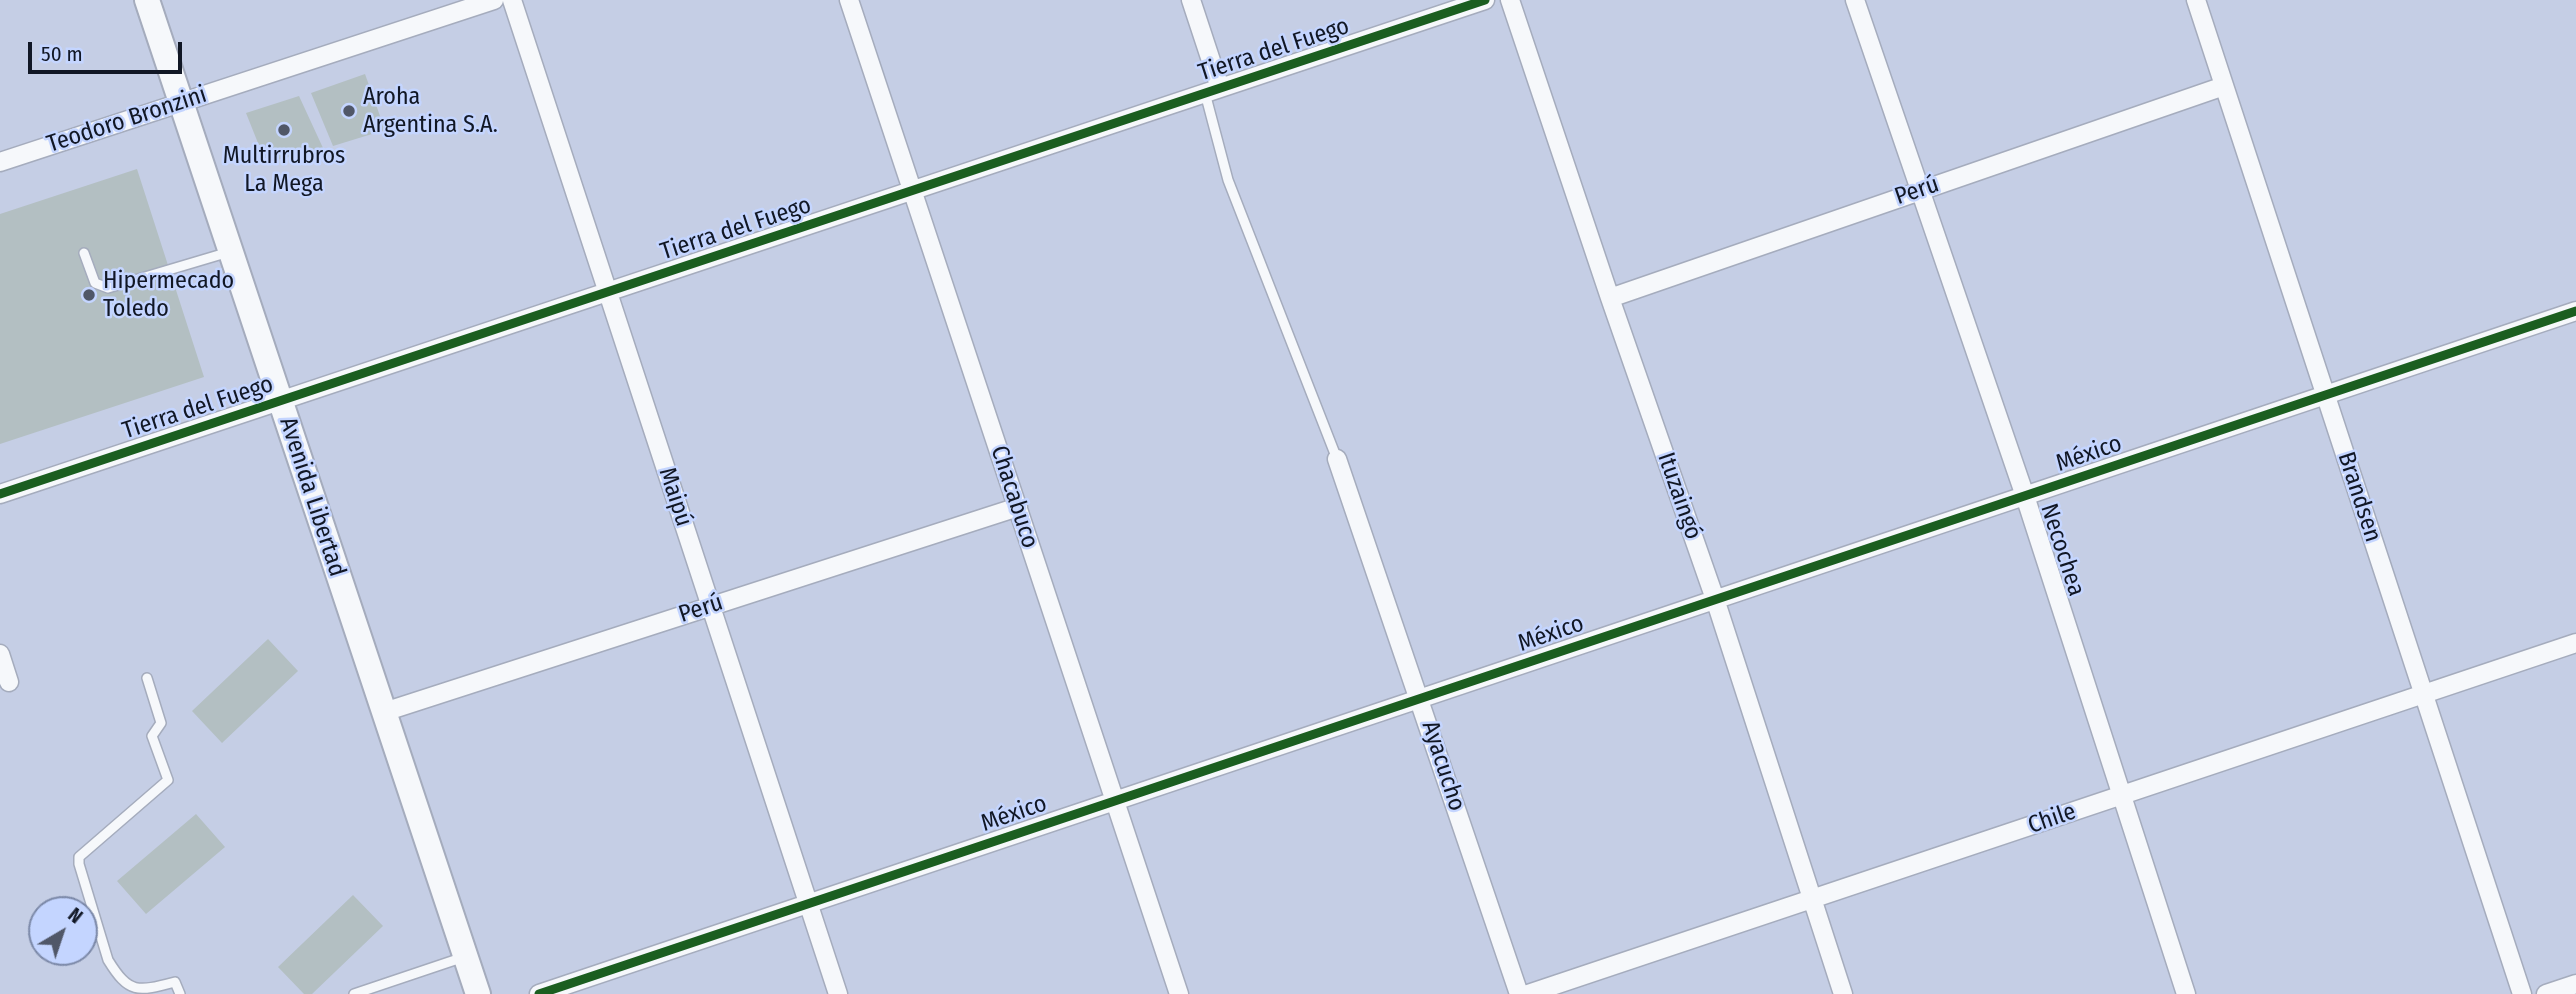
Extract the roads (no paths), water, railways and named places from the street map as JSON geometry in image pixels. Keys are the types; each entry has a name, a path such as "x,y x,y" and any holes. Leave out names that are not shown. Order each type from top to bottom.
{"main road":[{"name":"Avenida Libertad","path":"147,0 478,994"}],"street":[{"name":"Teodoro Bronzini","path":"0,162 494,0"},
{"name":"Maipú","path":"512,0 838,994"},
{"name":"Chacabuco","path":"849,0 1179,994"},
{"path":"1191,0 1213,91"},
{"name":"Tierra del Fuego","path":"0,494 1485,0"},
{"name":"Ituzaingó","path":"1510,0 1715,599 1843,994"},
{"name":"Necochea","path":"1855,0 2025,496 2186,994"},
{"name":"Brandsen","path":"2196,0 2522,994"},
{"name":"Perú","path":"1610,298 2224,86"},
{"name":"México","path":"539,994 2576,311"},
{"name":"Ayacucho","path":"1337,459 1519,994"},
{"name":"Perú","path":"384,712 1018,507"},
{"name":"Chile","path":"1528,994 2576,643"},
{"path":"0,654 9,682"},
{"path":"2546,994 2576,984"}],"lane":[{"path":"1213,91 1228,180 1337,459"},
{"path":"84,253 96,283 108,288 230,251"},
{"path":"147,678 161,723 152,736 168,780 79,856 79,864 108,960 116,975 137,992 175,982 180,994"},
{"path":"354,994 466,957"}],"place":[{"name":"Aroha Argentina S.A.","path":"349,111"},
{"name":"Multirrubros La Mega","path":"284,130"},
{"name":"Hipermecado Toledo","path":"89,295"}]}
